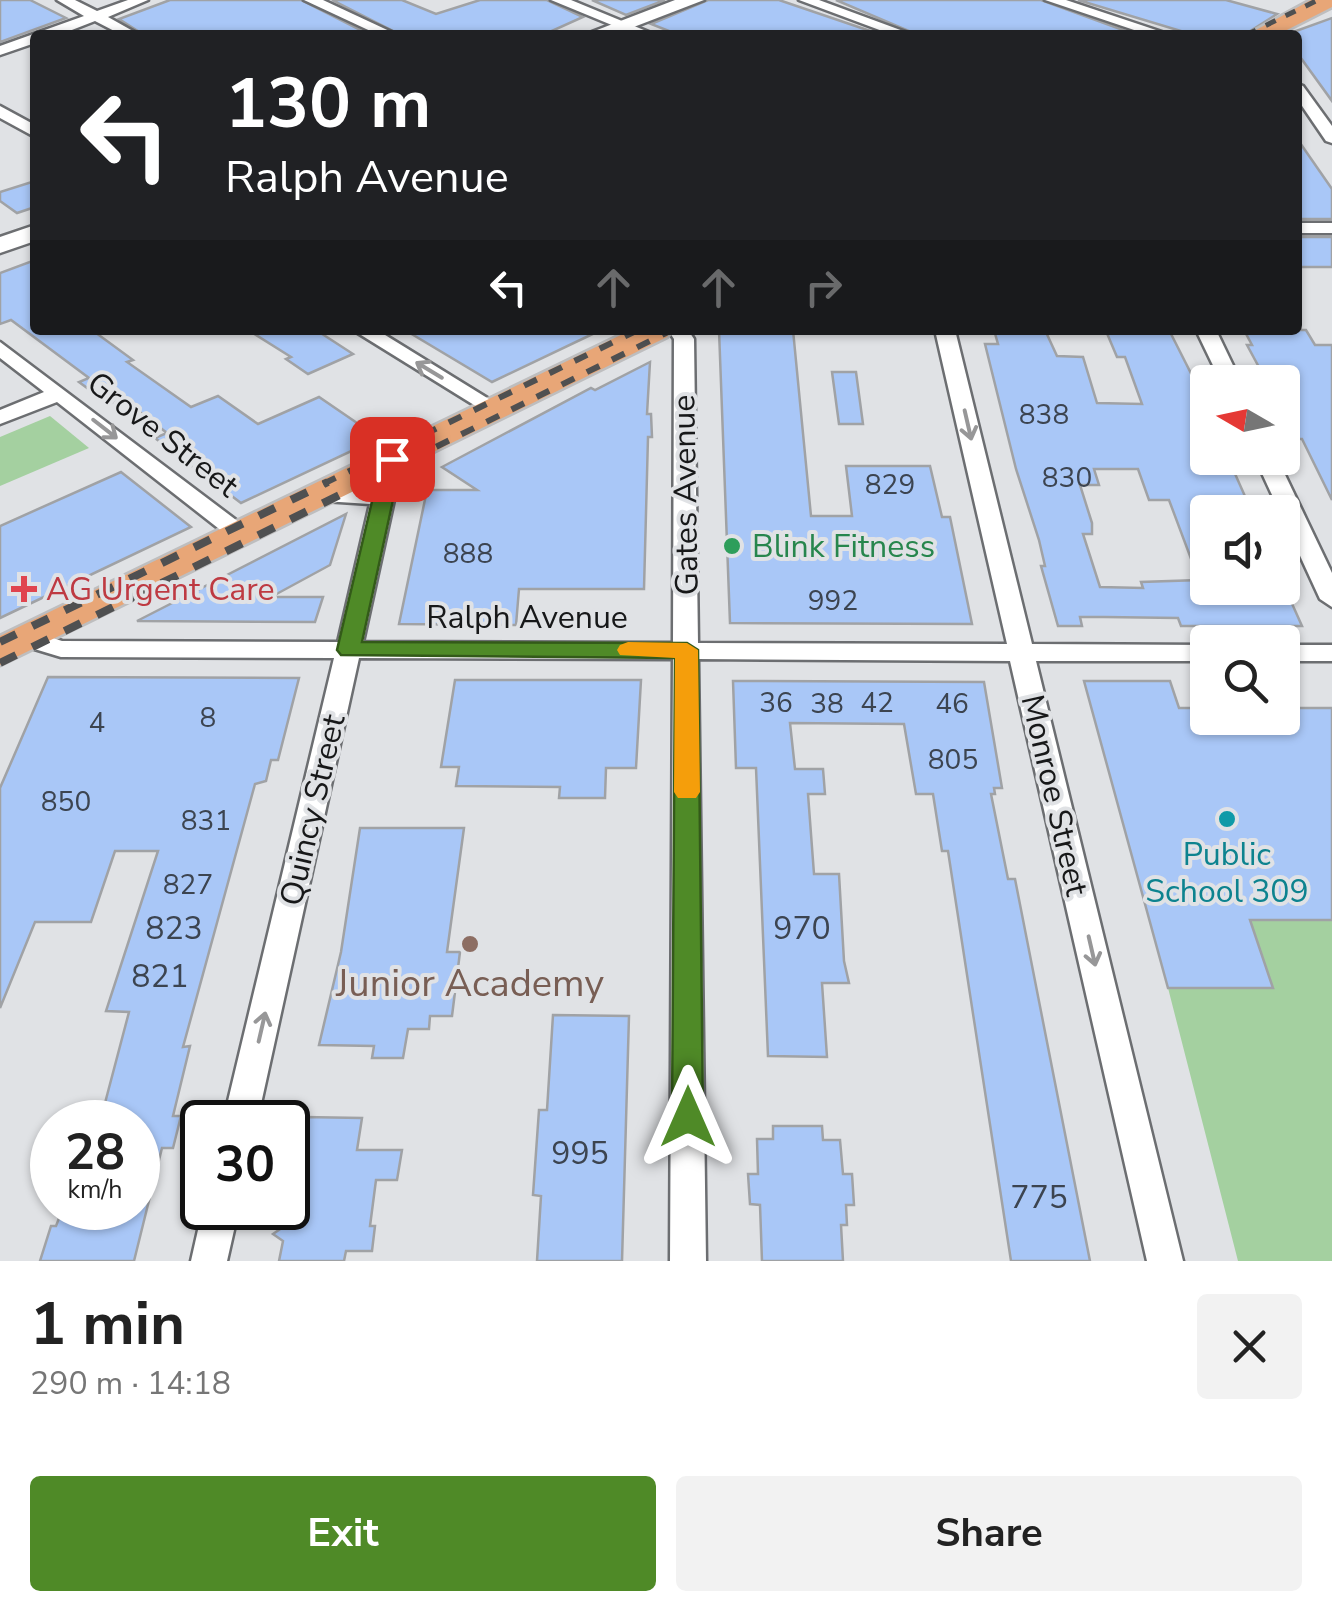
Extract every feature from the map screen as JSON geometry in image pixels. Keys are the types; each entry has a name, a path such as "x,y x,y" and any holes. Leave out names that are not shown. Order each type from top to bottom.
{"main road":[{"path":"608,30 694,0"},
{"path":"1270,30 1316,2"},
{"path":"0,245 30,234"},
{"path":"14,645 646,335"}],"street":[{"path":"64,0 123,30"},
{"path":"58,30 141,0"},
{"path":"312,0 380,30"},
{"path":"558,0 635,30"},
{"path":"806,0 893,30"},
{"path":"1052,0 1148,30"},
{"path":"0,51 30,40"},
{"path":"1302,95 1332,138"},
{"path":"0,111 30,129"},
{"path":"1302,228 1332,228"},
{"path":"371,335 494,409"},
{"name":"Gates Avenue","path":"681,335 687,650 688,1261"},
{"name":"Monroe Street","path":"946,335 1165,1261"},
{"path":"1208,335 1223,365"},
{"name":"Grove Street","path":"0,348 240,534"},
{"path":"0,418 59,394"},
{"name":"Quincy Street","path":"245,1100 392,459"},
{"path":"1274,475 1332,599"},
{"path":"324,494 383,498"},
{"name":"Ralph Avenue","path":"14,645 61,649 1190,653"},
{"path":"1300,653 1332,654"},
{"path":"209,1261 216,1230"}],"green space":[{"path":"50,416 89,448 0,486 0,437"},
{"path":"1250,920 1332,920 1332,1261 1238,1261 1168,988 1272,988"}],"building":[{"path":"0,0 30,0 66,18 30,30 0,42"},
{"path":"170,0 301,0 360,30 136,30 119,19"},
{"path":"332,0 402,0 436,14 480,0 547,0 583,17 554,30 391,30"},
{"path":"592,0 665,0 626,15"},
{"path":"708,0 779,0 867,30 666,30 651,24"},
{"path":"836,0 1041,0 1123,30 906,30"},
{"path":"1078,0 1226,0 1277,14 1252,30 1177,30"},
{"path":"1332,18 1332,101 1302,60 1302,30 1299,30"},
{"path":"1302,146 1332,189 1332,219 1302,219"},
{"path":"30,183 30,209 17,213 0,201 0,192"},
{"path":"1302,237 1332,237 1332,267 1302,267"},
{"path":"30,262 30,334 11,320 0,324 0,273"},
{"path":"1302,330 1306,330 1315,345 1332,345 1332,500 1300,439 1300,365 1258,365 1247,345 1252,345 1247,335 1302,335"},
{"path":"31,335 99,335 133,360 127,362 191,407 218,396 258,424 319,397 379,438 241,503 155,438 167,433 127,402 121,399 109,404 79,382 89,378"},
{"path":"256,335 324,335 353,354 308,374 286,359 291,357"},
{"path":"413,335 591,335 492,382"},
{"path":"719,335 793,335 811,516 852,516 846,466 930,466 942,517 950,517 972,624 730,623"},
{"path":"995,335 1047,335 1057,356 1083,357 1097,403 1142,404 1125,357 1117,357 1108,335 1172,335 1190,371 1190,475 1236,475 1244,495 1190,495 1190,556 1169,500 1149,500 1138,469 1094,469 1099,485 1080,485 1092,523 1092,534 1083,534 1100,587 1143,588 1141,582 1190,580 1190,605 1293,605 1302,626 1181,626 1178,618 1080,617 1082,626 1058,626 1041,566 1045,566 1039,540 1016,469 985,344 998,344"},
{"path":"650,362 647,414 651,414 652,437 648,437 644,589 519,589 516,625 399,624 427,490 477,490 442,467 591,388 595,390"},
{"path":"832,372 856,372 863,424 839,424"},
{"path":"121,472 191,527 0,618 0,526"},
{"path":"346,514 330,565 271,597 323,597 315,622 137,621"},
{"path":"48,677 299,678 278,760 271,760 266,781 255,784 183,1047 190,1046 173,1116 180,1116 180,1120 173,1148 162,1148 160,1156 160,1100 106,1100 129,1012 106,1011 158,851 115,851 91,922 35,922 0,1008 0,788"},
{"path":"455,680 641,680 636,768 606,768 605,798 559,798 560,787 456,786 459,767 441,767"},
{"path":"733,681 984,682 1002,788 994,788 995,794 991,794 1008,879 1015,879 1090,1261 1011,1261 948,851 942,851 933,794 916,794 904,724 790,723 795,769 823,769 825,794 808,794 814,874 839,874 849,983 822,983 827,1057 768,1056 756,768 736,768"},
{"name":"Public School 309","path":"1084,681 1170,681 1179,708 1190,708 1190,735 1300,735 1300,708 1332,708 1332,920 1250,920 1273,988 1168,988"},
{"path":"360,828 464,828 447,952 460,952 452,1016 430,1016 429,1029 408,1029 403,1058 372,1058 374,1046 319,1045 341,952"},
{"path":"553,1015 629,1016 622,1261 537,1261 541,1196 533,1195 539,1110 547,1110"},
{"path":"310,1117 362,1118 357,1150 402,1150 397,1180 376,1180 370,1226 375,1226 372,1251 346,1251 344,1261 279,1261 283,1241 273,1234 279,1230 310,1230"},
{"path":"773,1126 822,1126 823,1140 840,1140 843,1174 852,1174 854,1205 846,1205 847,1225 841,1225 843,1261 762,1261 760,1205 750,1204 748,1174 758,1174 757,1139 773,1139"},
{"path":"50,1230 142,1230 134,1261 40,1261"}],"railway":[{"path":"1256,30 1318,0"},
{"path":"323,484 628,335"},
{"path":"361,484 662,335"},
{"path":"0,642 328,482"},
{"path":"0,663 366,482"}],"slow traffic":[{"path":"628,650 687,650 687,792"}],"place":[{"name":"Blink Fitness","path":"732,546"},
{"name":"AG Urgent Care","path":"24,589"},
{"name":"Public School 309","path":"1227,819"},
{"name":"Junior Academy","path":"470,944"}],"route":[{"path":"392,459 349,650 687,650 688,1117"}]}
